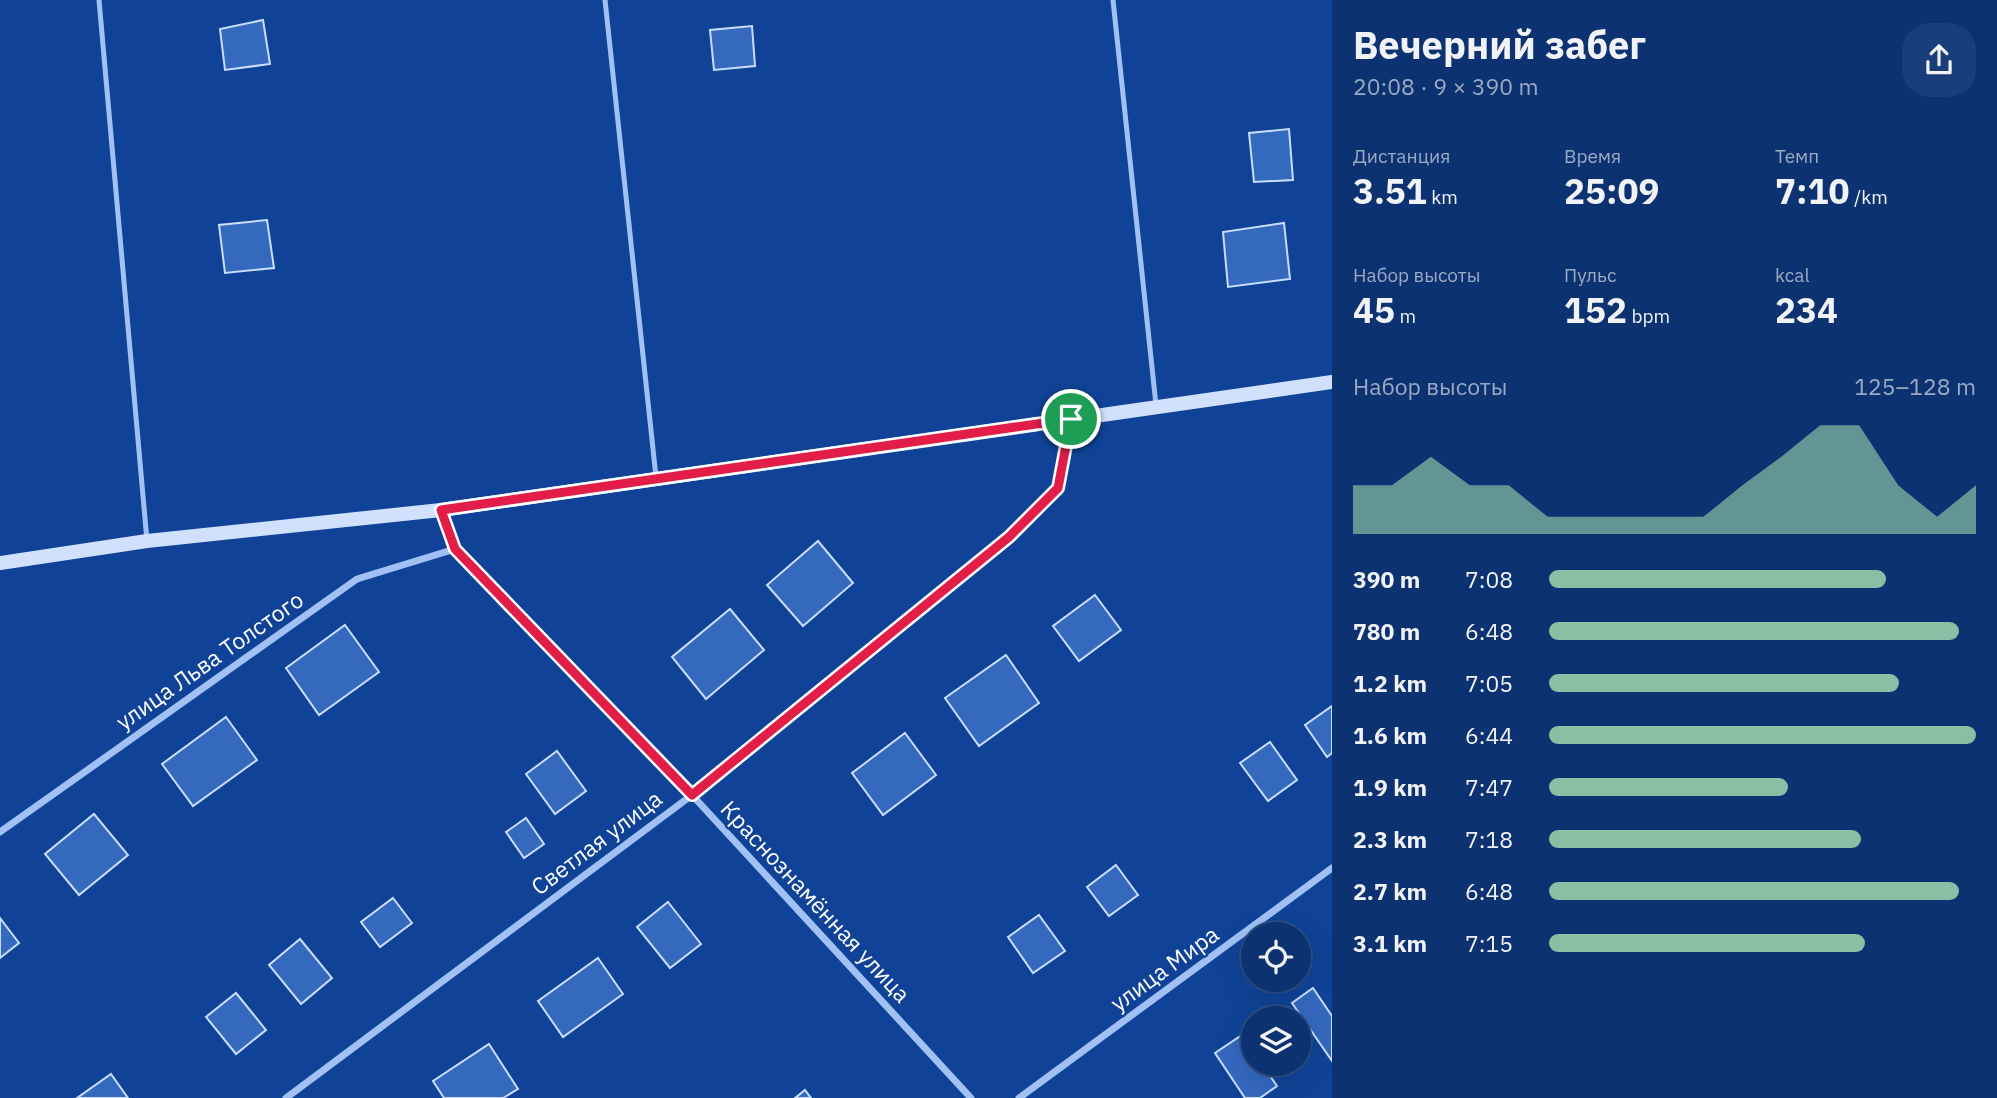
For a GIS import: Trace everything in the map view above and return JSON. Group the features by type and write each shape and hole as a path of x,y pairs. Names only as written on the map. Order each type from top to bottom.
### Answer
{"street":[{"path":"0,563 147,541 441,510 1332,382"},
{"name":"Светлая улица","path":"286,1098 692,795 1009,537 1058,488 1071,419"},
{"name":"Краснознамённая улица","path":"441,510 455,549 692,795 971,1098"},
{"name":"улица Льва Толстого","path":"0,832 357,579 455,549"},
{"name":"улица Мира","path":"1019,1098 1332,868"}],"lane":[{"path":"99,0 147,541"},
{"path":"605,0 656,479"},
{"path":"1112,0 1156,408"}],"building":[{"path":"263,20 270,64 225,70 220,29"},
{"path":"752,26 755,66 714,70 710,30"},
{"path":"1289,129 1293,180 1254,182 1249,133"},
{"path":"267,220 274,268 225,273 219,225"},
{"path":"1284,223 1290,279 1228,287 1223,232"},
{"path":"818,541 853,583 803,626 767,585"},
{"path":"1095,595 1121,630 1079,661 1053,626"},
{"path":"730,609 764,650 706,699 672,657"},
{"path":"345,625 379,672 319,715 286,668"},
{"path":"1006,655 1039,703 979,746 945,698"},
{"path":"1332,706 1332,753 1327,757 1305,725"},
{"path":"226,717 257,760 193,806 162,764"},
{"path":"905,733 936,775 883,815 852,773"},
{"path":"1270,742 1297,780 1268,801 1240,763"},
{"path":"557,751 586,791 555,814 526,774"},
{"path":"94,814 128,855 79,895 45,854"},
{"path":"526,818 544,844 524,858 506,832"},
{"path":"1116,865 1138,895 1109,916 1087,887"},
{"path":"393,898 412,923 380,947 361,922"},
{"path":"668,902 701,944 670,968 637,927"},
{"path":"1039,915 1065,951 1033,973 1008,937"},
{"path":"0,918 19,943 0,958"},
{"path":"300,939 332,978 301,1004 269,965"},
{"path":"598,958 623,994 563,1037 538,1001"},
{"path":"1313,988 1332,1016 1332,1061 1311,1031 1311,1006 1294,1006 1292,1003"},
{"path":"236,993 266,1030 236,1054 206,1017"},
{"path":"1241,1036 1241,1076 1270,1076 1277,1086 1260,1098 1245,1098 1215,1053"},
{"path":"489,1044 518,1089 503,1098 444,1098 433,1081"},
{"path":"111,1074 128,1098 77,1098"},
{"path":"805,1090 811,1098 795,1098"}],"route":[{"path":"1071,419 1058,488 1009,537 692,795 455,549 441,510 656,479 1071,419"}]}
